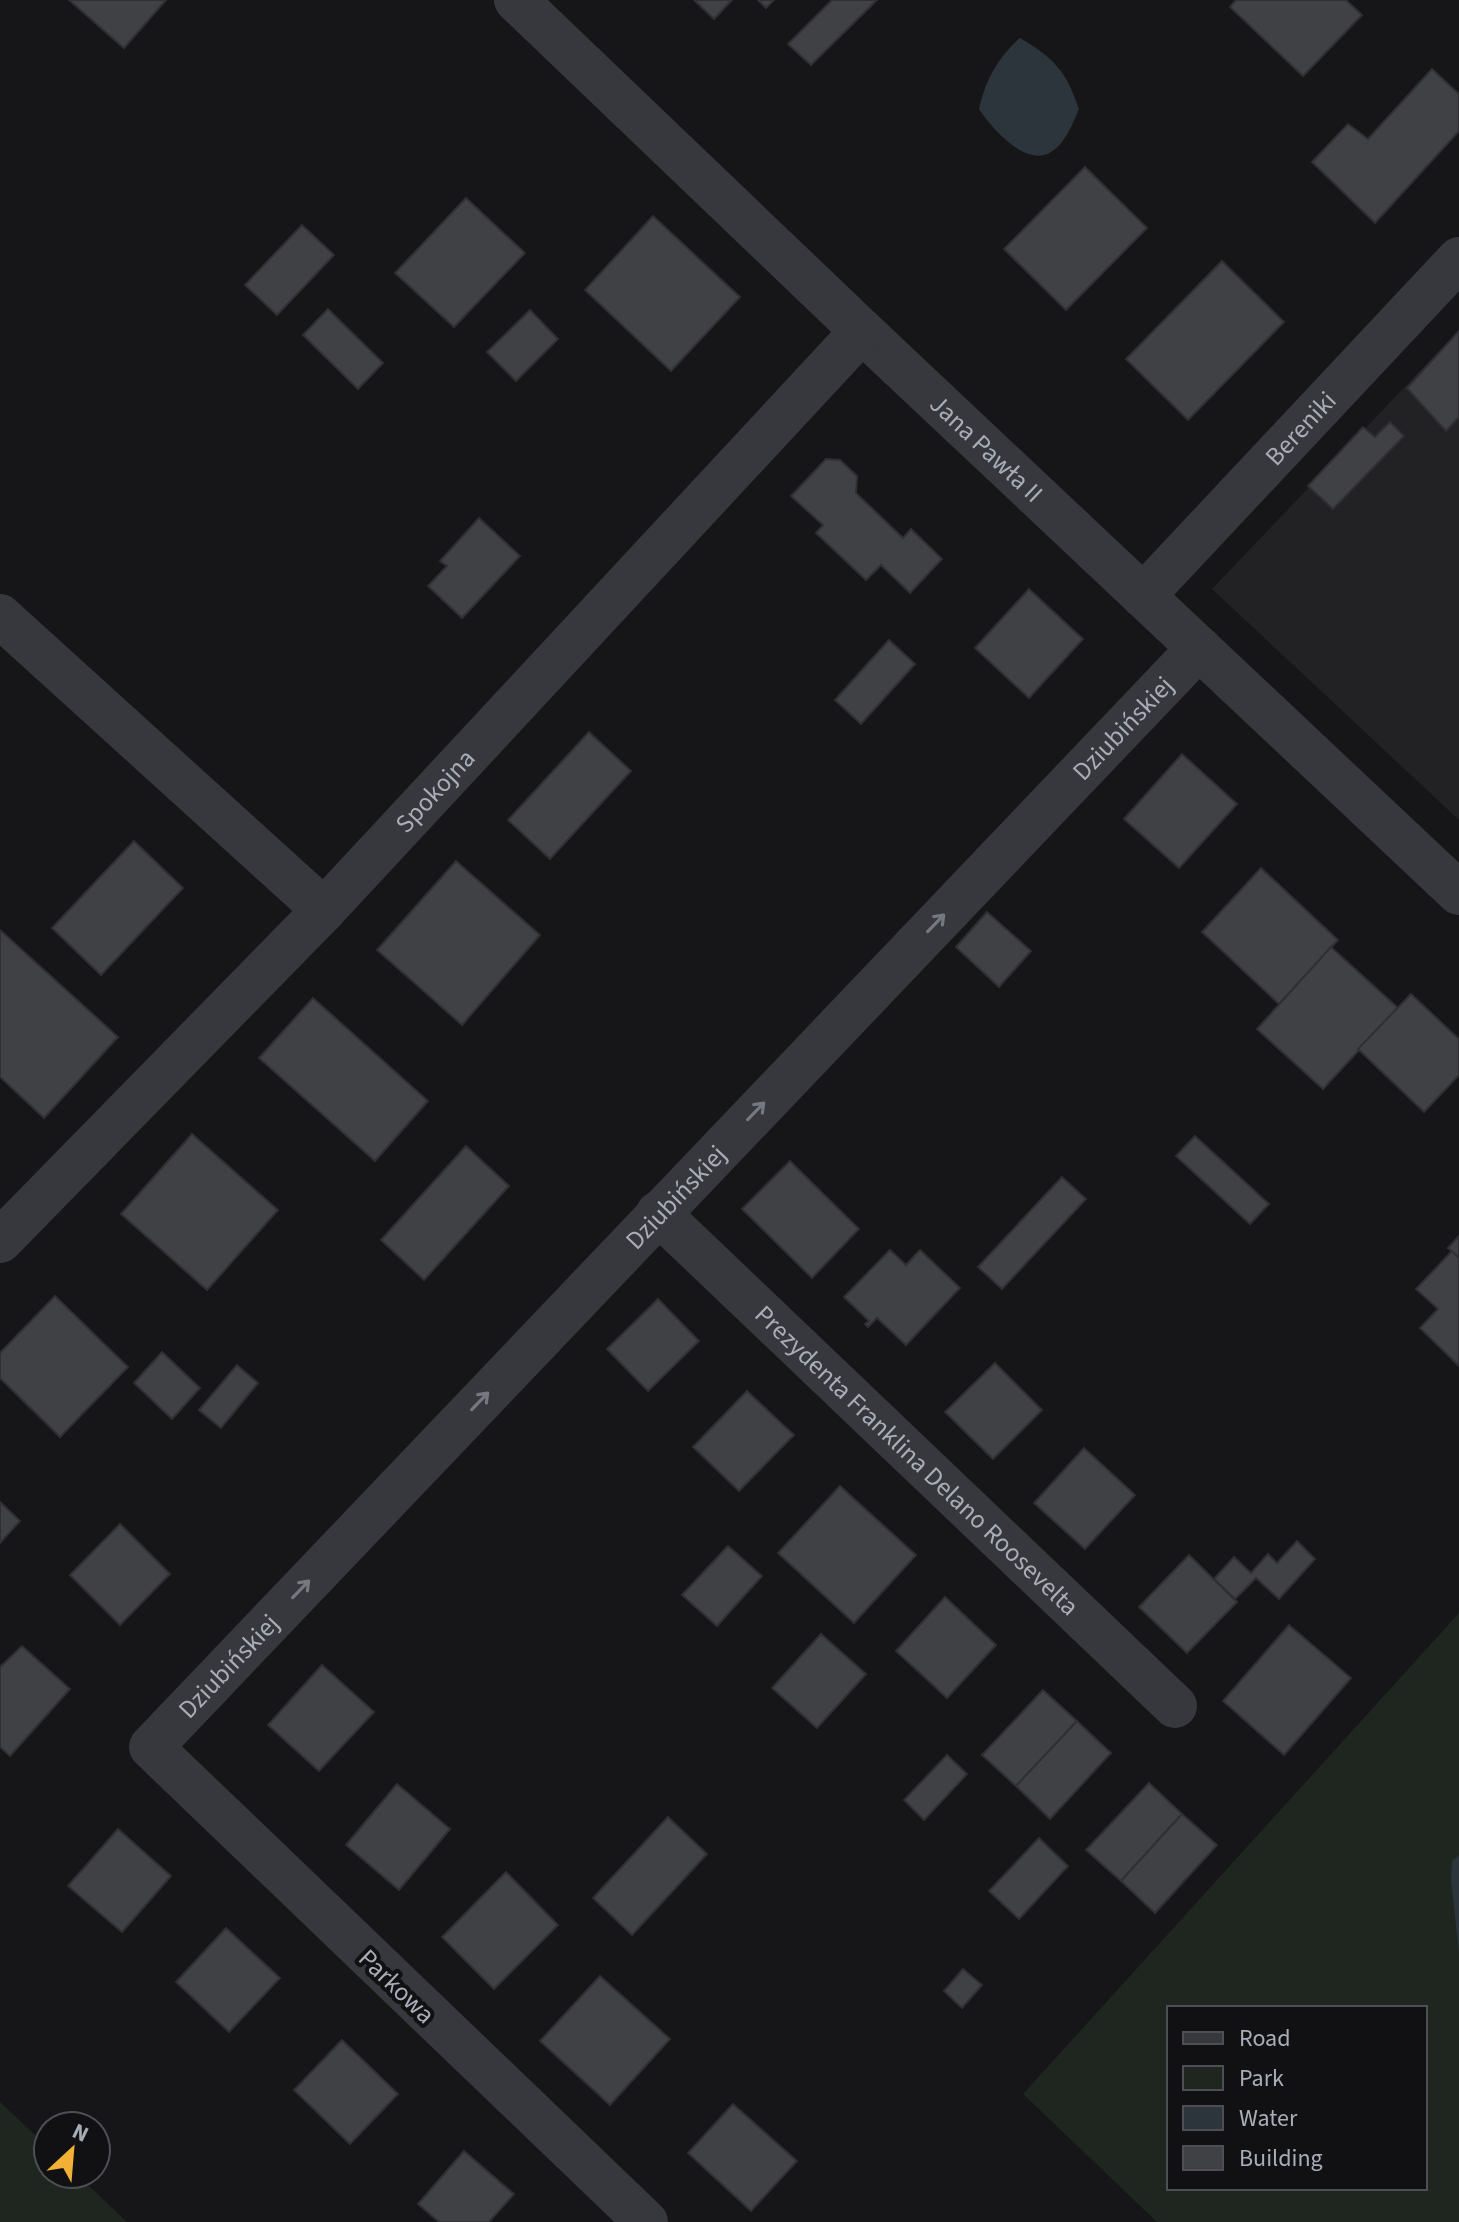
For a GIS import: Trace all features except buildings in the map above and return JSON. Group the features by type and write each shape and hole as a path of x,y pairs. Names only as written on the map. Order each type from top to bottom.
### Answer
{"street":[{"name":"Jana Pawła II","path":"516,0 862,331 1459,893"},
{"name":"Bereniki","path":"1143,596 1459,259"},
{"name":"Spokojna","path":"0,1241 324,910 862,331"},
{"path":"0,616 324,910"},
{"name":"Dziubińskiej","path":"151,1747 1199,648"},
{"name":"Prezydenta Franklina Delano Roosevelta","path":"658,1213 1175,1706"},
{"name":"Parkowa","path":"151,1747 646,2222"}],"shaded area":[{"path":"1459,330 1459,820 1212,589"}],"green space":[{"path":"1459,1613 1459,2222 1157,2222 1023,2094"},
{"path":"0,2102 32,2132 32,2190 93,2190 127,2222 0,2222"}],"water":[{"path":"1020,38 1058,67 1079,109 1060,144 1051,152 1041,155 1030,155 1010,143 979,109 994,70"},
{"path":"1459,1855 1459,1953 1451,1879 1452,1861"}]}
